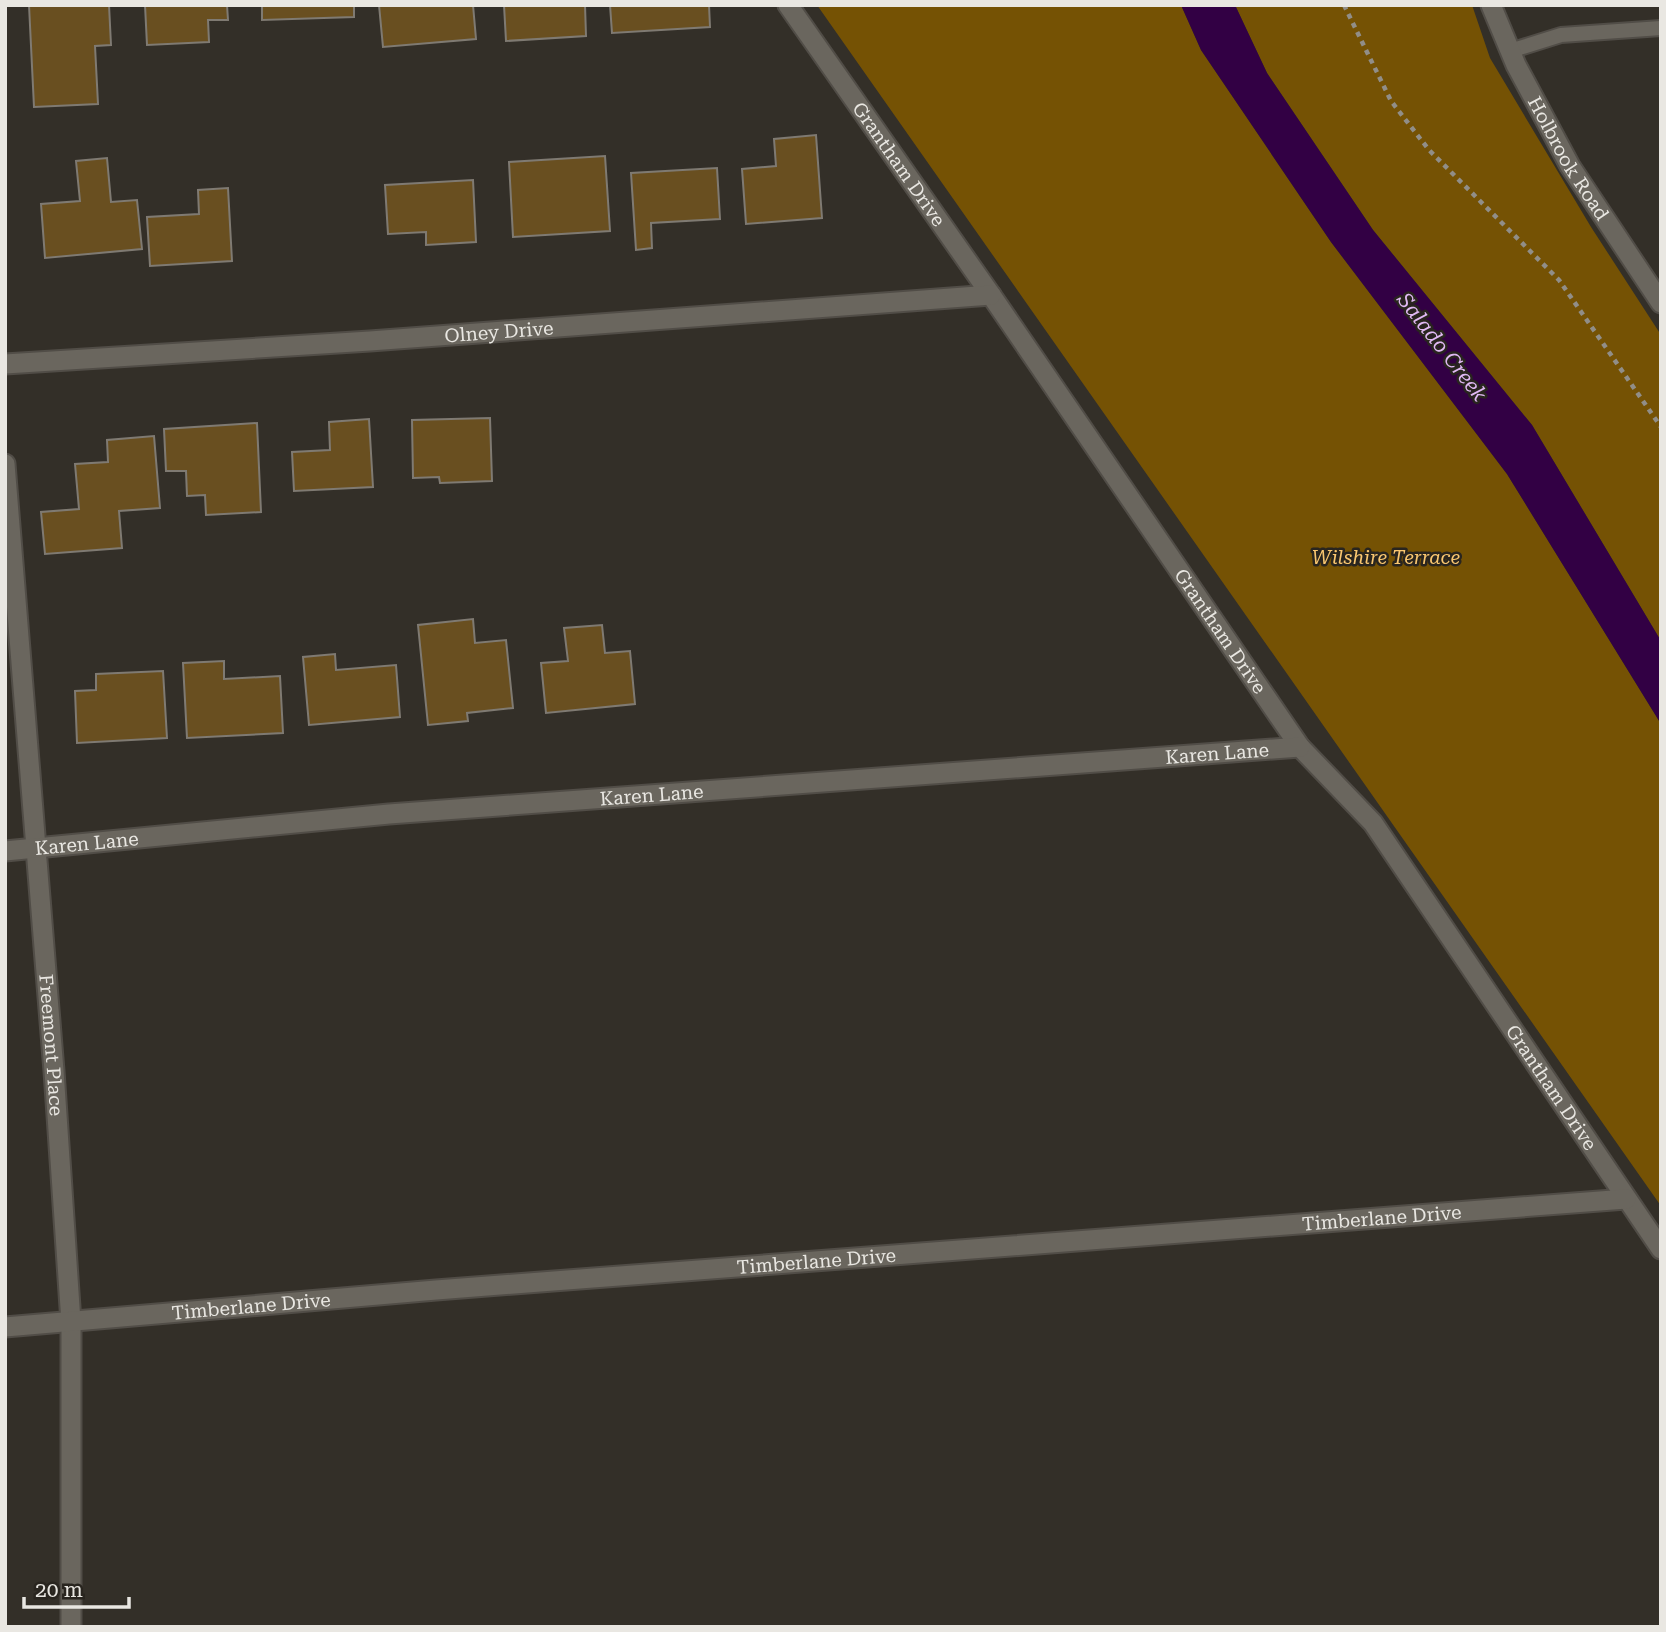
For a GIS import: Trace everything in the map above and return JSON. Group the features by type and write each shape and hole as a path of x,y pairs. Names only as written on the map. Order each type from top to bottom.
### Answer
{"street":[{"name":"Grantham Drive","path":"788,5 991,295 1300,747 1373,823 1661,1248"},
{"name":"Holbrook Road","path":"1491,5 1510,51 1570,166 1661,303"},
{"name":"Olney Drive","path":"5,364 370,341 991,295"},
{"name":"Freemont Place","path":"5,464 54,1071 71,1322 71,1627"},
{"name":"Karen Lane","path":"5,851 389,814 1300,747"},
{"name":"Timberlane Drive","path":"5,1327 436,1290 1626,1199"}],"lane":[{"path":"1510,51 1561,35 1661,28"}],"path":[{"path":"1345,5 1391,101 1429,149 1559,280 1661,427"}],"green space":[{"name":"Wilshire Terrace","path":"817,5 1181,5 1201,50 1331,242 1507,474 1661,724 1661,1206"},
{"path":"1235,5 1472,5 1490,58 1591,227 1661,335 1661,641 1532,425 1373,230 1267,73"}],"water":[{"name":"Salado Creek","path":"1181,5 1235,5 1267,73 1373,230 1532,425 1661,641 1661,724 1507,474 1331,242 1201,50"}],"building":[{"path":"29,5 109,5 111,45 95,46 98,104 34,107"},
{"path":"145,5 227,5 228,20 208,20 209,42 147,45"},
{"path":"262,5 354,5 354,17 262,20"},
{"path":"379,5 473,5 476,39 383,47"},
{"path":"504,5 585,5 586,36 506,41"},
{"path":"610,5 709,5 710,27 612,33"},
{"path":"816,135 822,218 746,224 742,169 776,166 774,139"},
{"path":"605,156 610,231 513,237 509,162"},
{"path":"107,158 111,202 137,200 142,249 45,258 41,204 80,201 76,161"},
{"path":"717,168 720,219 651,223 652,248 636,250 631,173"},
{"path":"473,180 476,242 426,245 426,232 388,234 385,185"},
{"path":"228,188 232,261 150,266 147,217 199,214 198,190"},
{"path":"490,418 492,481 440,483 439,477 413,478 412,420"},
{"path":"369,419 373,487 294,491 292,452 330,450 329,422"},
{"path":"257,423 261,512 206,515 205,495 187,496 186,471 166,471 164,429"},
{"path":"154,436 160,508 119,511 122,548 45,554 41,512 79,509 75,464 108,462 107,440"},
{"path":"473,619 475,643 506,640 513,708 467,713 468,721 428,725 418,625"},
{"path":"602,625 605,653 630,651 635,704 546,713 541,663 568,661 564,628"},
{"path":"335,654 336,670 396,665 400,717 309,725 303,657"},
{"path":"224,661 224,679 280,676 283,733 187,738 183,663"},
{"path":"163,671 167,738 77,743 75,691 96,690 96,674"}]}
